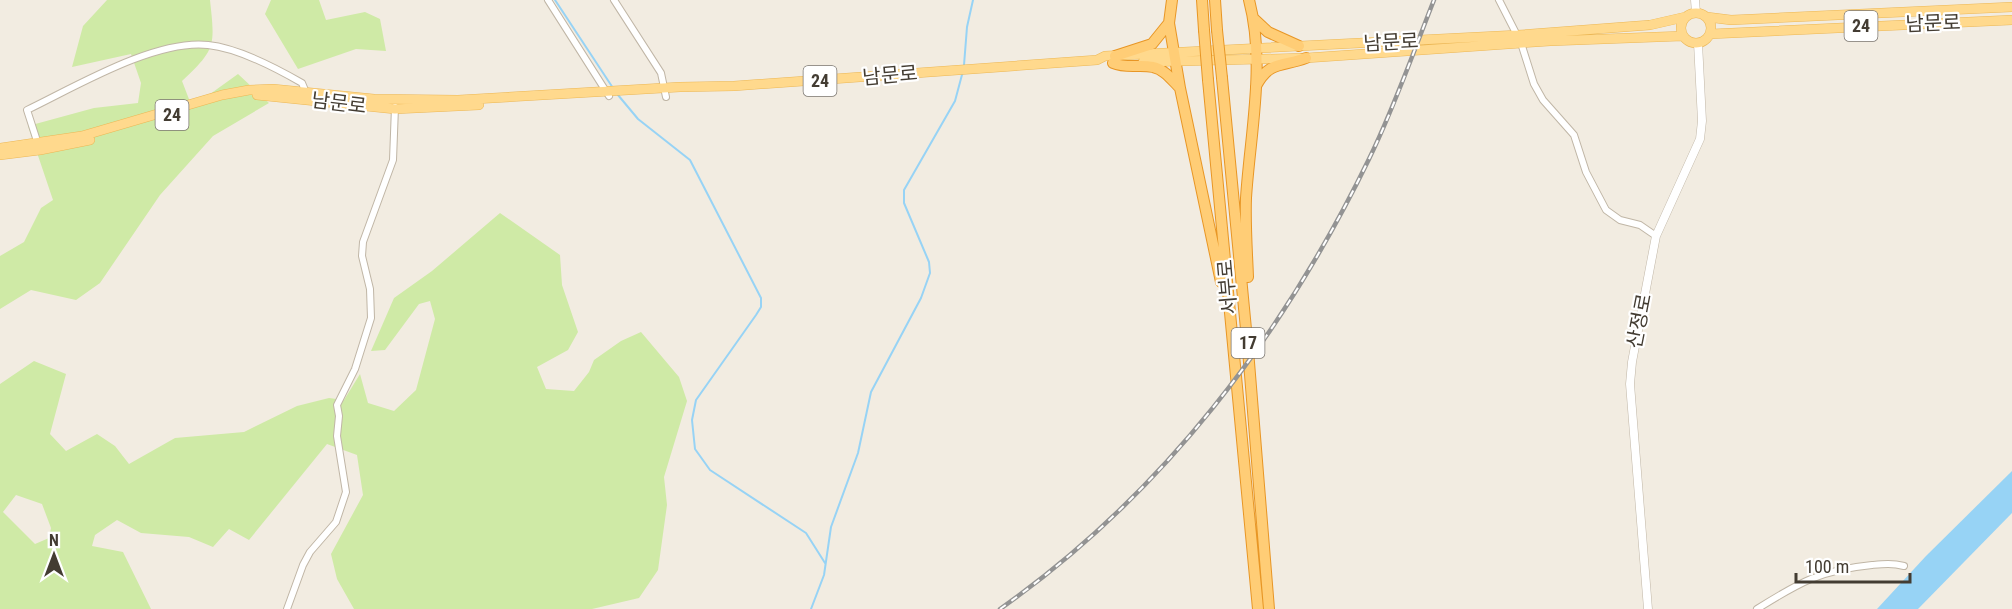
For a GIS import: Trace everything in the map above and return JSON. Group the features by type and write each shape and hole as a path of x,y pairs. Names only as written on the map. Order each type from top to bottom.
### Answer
{"highway":[{"path":"1172,0 1169,23 1180,88 1234,352"},
{"name":"서부로","path":"1202,0 1258,609"},
{"name":"서부로","path":"1215,0 1248,350 1269,609"},
{"path":"1248,350 1246,200 1256,87 1254,19 1249,0"},
{"path":"1254,19 1268,32 1299,46"},
{"path":"1169,23 1152,44 1114,60 1122,67 1153,66 1162,71 1180,88"},
{"path":"1256,87 1269,69 1278,63 1294,62 1306,58"}],"main road":[{"name":"남문로","path":"1255,53 1306,58 1520,39 1650,25 1696,13 1731,20 2012,7"},
{"path":"1794,16 1795,29"},
{"path":"1683,36 1681,26 1685,17"},
{"path":"1698,43 1706,40 1710,33 1711,26 1707,17"},
{"name":"남문로","path":"1710,33 2012,20"},
{"name":"남문로","path":"0,155 99,137 227,99 261,95 307,95 395,104 665,92 684,88 1097,60 1255,53 1299,46 1683,36 1690,42 1698,43"},
{"name":"남문로","path":"0,148 39,147"}],"street":[{"path":"548,0 609,94"},
{"path":"614,0 661,73 665,92"},
{"path":"1499,0 1520,39 1534,84 1543,100 1574,135 1586,172 1606,210 1620,220 1640,225 1656,236"},
{"path":"1695,0 1696,13"},
{"name":"산정로","path":"1648,609 1630,384 1632,362 1656,236 1700,139 1702,121 1698,43"},
{"path":"39,147 27,110 121,66 175,46 206,45 237,52 302,83 307,95"},
{"path":"287,609 303,565 310,552 336,522 346,492 347,480 338,436 337,405 355,369 369,324 370,290 362,256 363,242 393,160 395,104"},
{"path":"1757,609 1790,588 1825,572 1890,563 1904,566"}],"green space":[{"path":"107,0 210,0 213,28 211,46 201,61 182,81 192,107 238,74 269,103 213,136 160,195 100,283 76,300 31,290 0,309 0,256 24,242 41,208 53,200 28,126 94,108 138,103 141,83 131,54 72,67 83,26"},
{"path":"271,0 319,0 326,20 365,12 380,19 386,51 356,49 298,69 265,14"},
{"path":"500,213 560,255 562,285 578,332 568,350 537,367 546,389 574,391 589,372 594,360 621,341 641,332 679,377 687,401 664,477 667,505 658,570 639,598 592,609 354,609 337,579 331,554 363,495 357,455 327,444 249,540 229,529 213,547 189,537 141,533 117,520 95,535 92,546 123,552 151,609 0,609 0,384 34,361 66,374 50,434 66,451 97,434 115,446 129,464 175,438 244,432 297,406 329,398 344,400 360,374 368,403 394,411 416,390 435,319 430,301 419,304 385,350 371,351 394,298 432,271","holes":["16,495 42,504 51,528 49,538 35,544 3,512"]}],"water":[{"path":"2012,471 2012,513 1918,609 1877,609 1926,556"}],"waterway":[{"path":"555,0 613,88"},
{"path":"964,65 967,27 973,0"},
{"path":"811,609 824,575 831,527 858,453 871,392 921,298 930,273 929,262 904,203 904,190 955,101 963,71"},
{"path":"618,95 638,119 690,160 761,298 761,307 756,315 696,400 692,420 695,449 710,470 806,533 825,563"}],"railway":[{"path":"1000,609 1059,564 1114,515 1165,463 1213,408 1257,349 1298,288 1369,159 1434,0"}]}
